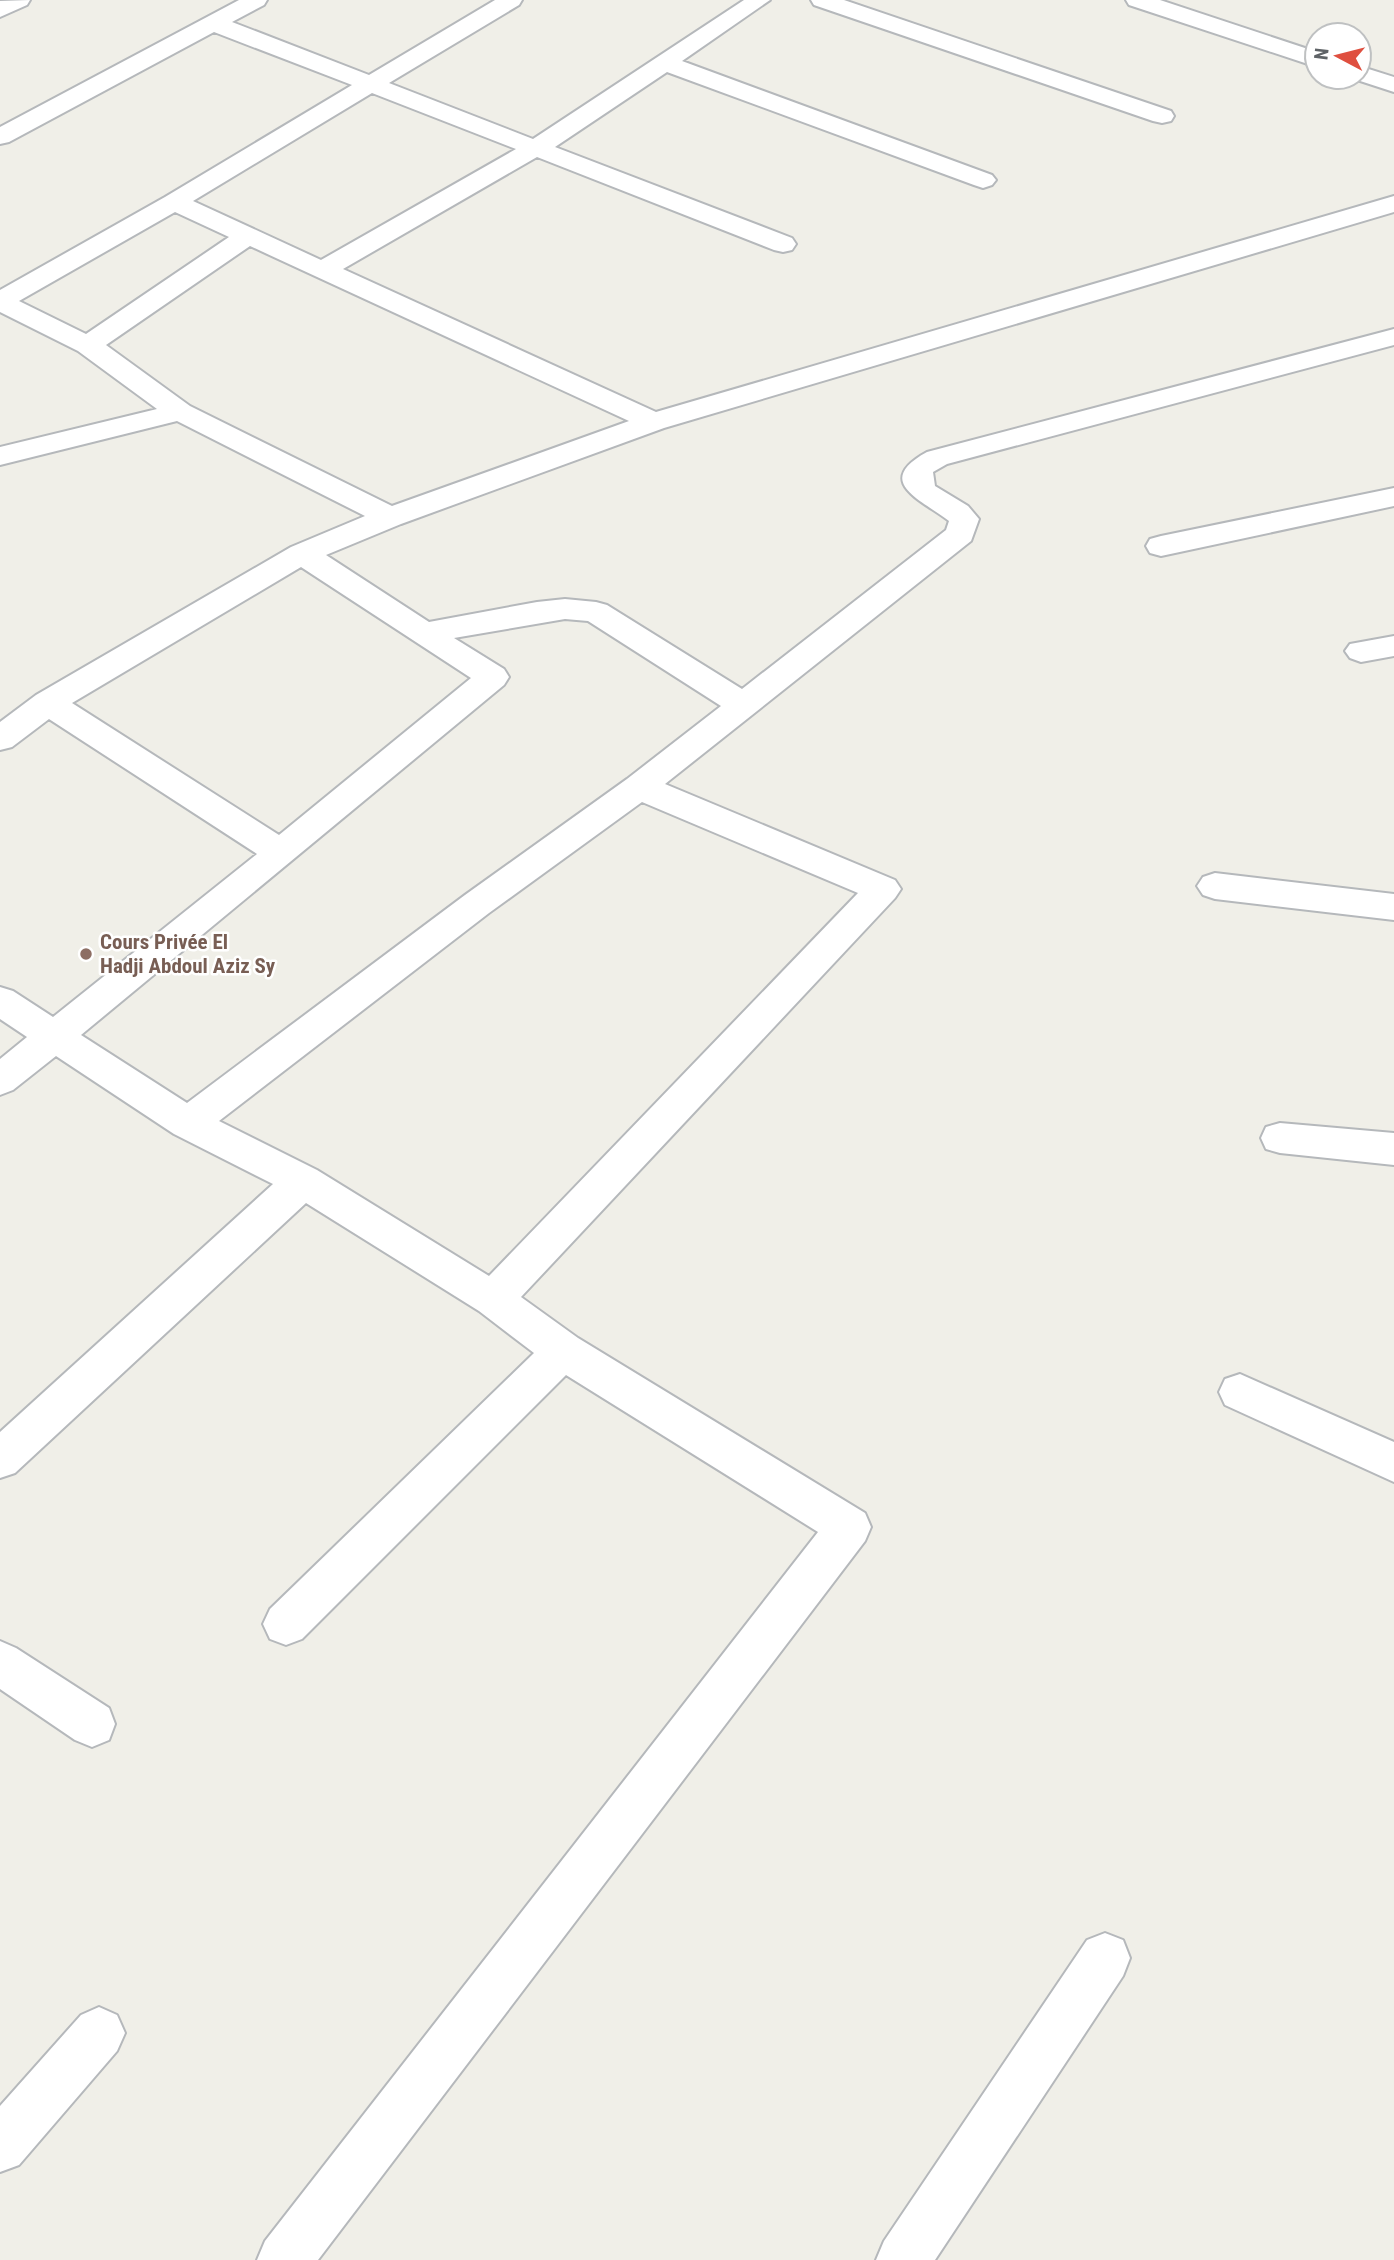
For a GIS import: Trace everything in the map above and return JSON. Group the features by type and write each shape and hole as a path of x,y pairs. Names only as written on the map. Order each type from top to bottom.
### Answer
{"street":[{"path":"0,9 19,0"},
{"path":"0,137 256,0"},
{"path":"0,302 174,202 510,0"},
{"path":"324,269 536,148 759,0"},
{"path":"822,0 1162,116"},
{"path":"1137,0 1239,23 1303,53"},
{"path":"213,23 783,244"},
{"path":"665,63 983,180"},
{"path":"1373,78 1394,85"},
{"path":"174,202 654,422"},
{"path":"0,739 48,703 302,554 390,517 654,422 1394,204"},
{"path":"88,345 249,235"},
{"path":"0,302 88,345 180,412 390,517"},
{"path":"188,1124 477,904 639,787 960,534 964,519 958,511 927,495 917,485 915,478 919,468 937,458 1394,337"},
{"path":"0,456 180,412"},
{"path":"1161,546 1394,497"},
{"path":"0,1080 281,853 492,677 302,554"},
{"path":"423,633 537,611 565,609 596,612 742,704"},
{"path":"1361,652 1394,646"},
{"path":"48,703 281,853"},
{"path":"493,1299 883,889 639,787"},
{"path":"1215,886 1394,907"},
{"path":"0,1001 188,1124 303,1181 493,1299 563,1351 849,1527 284,2260"},
{"path":"1280,1138 1394,1149"},
{"path":"0,1459 303,1181"},
{"path":"286,1624 563,1351"},
{"path":"1240,1392 1394,1462"},
{"path":"0,1663 92,1724"},
{"path":"903,2260 1105,1958"},
{"path":"0,2146 99,2033"}],"place":[{"name":"Cours Privée El Hadji Abdoul Aziz Sy","path":"86,954"}]}
